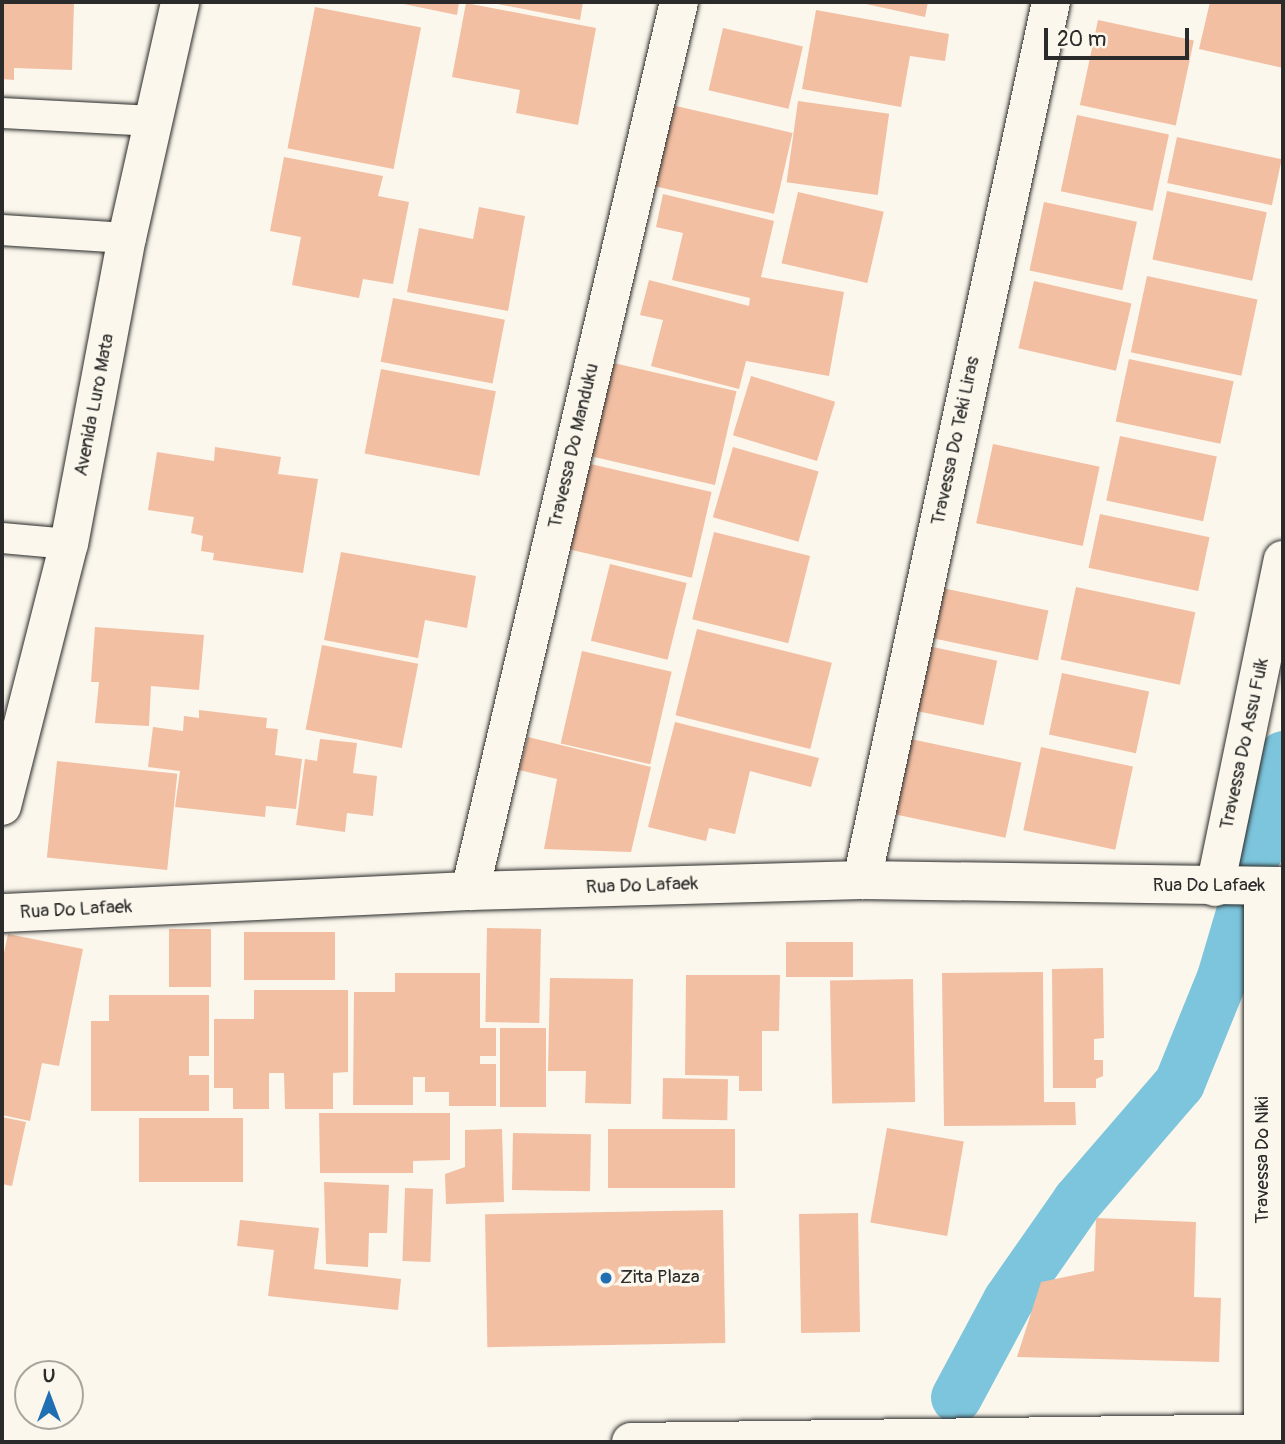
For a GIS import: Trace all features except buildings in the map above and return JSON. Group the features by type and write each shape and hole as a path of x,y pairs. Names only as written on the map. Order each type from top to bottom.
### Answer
{"street":[{"name":"Avenida Luro Mata","path":"2,803 69,544 127,238 180,2"},
{"name":"Travessa Do Manduku","path":"470,891 679,2"},
{"name":"Travessa Do Teki Liras","path":"862,880 1051,2"},
{"name":"Travessa Do Assu Fuik","path":"1215,887 1283,560"},
{"name":"Rua Do Lafaek","path":"2,913 470,891 862,880 1273,887"},
{"name":"Travessa Do Niki","path":"1273,887 1273,1433"},
{"path":"631,1442 1273,1433"}],"lane":[{"path":"2,113 153,121"},
{"path":"2,230 127,238"},
{"path":"2,538 69,544"}],"waterway":[{"path":"1259,848 1283,756"},
{"path":"956,1397 1008,1300 1077,1201 1179,1083 1222,977 1240,916"}],"place":[{"name":"Zita Plaza","path":"606,1278"}]}
